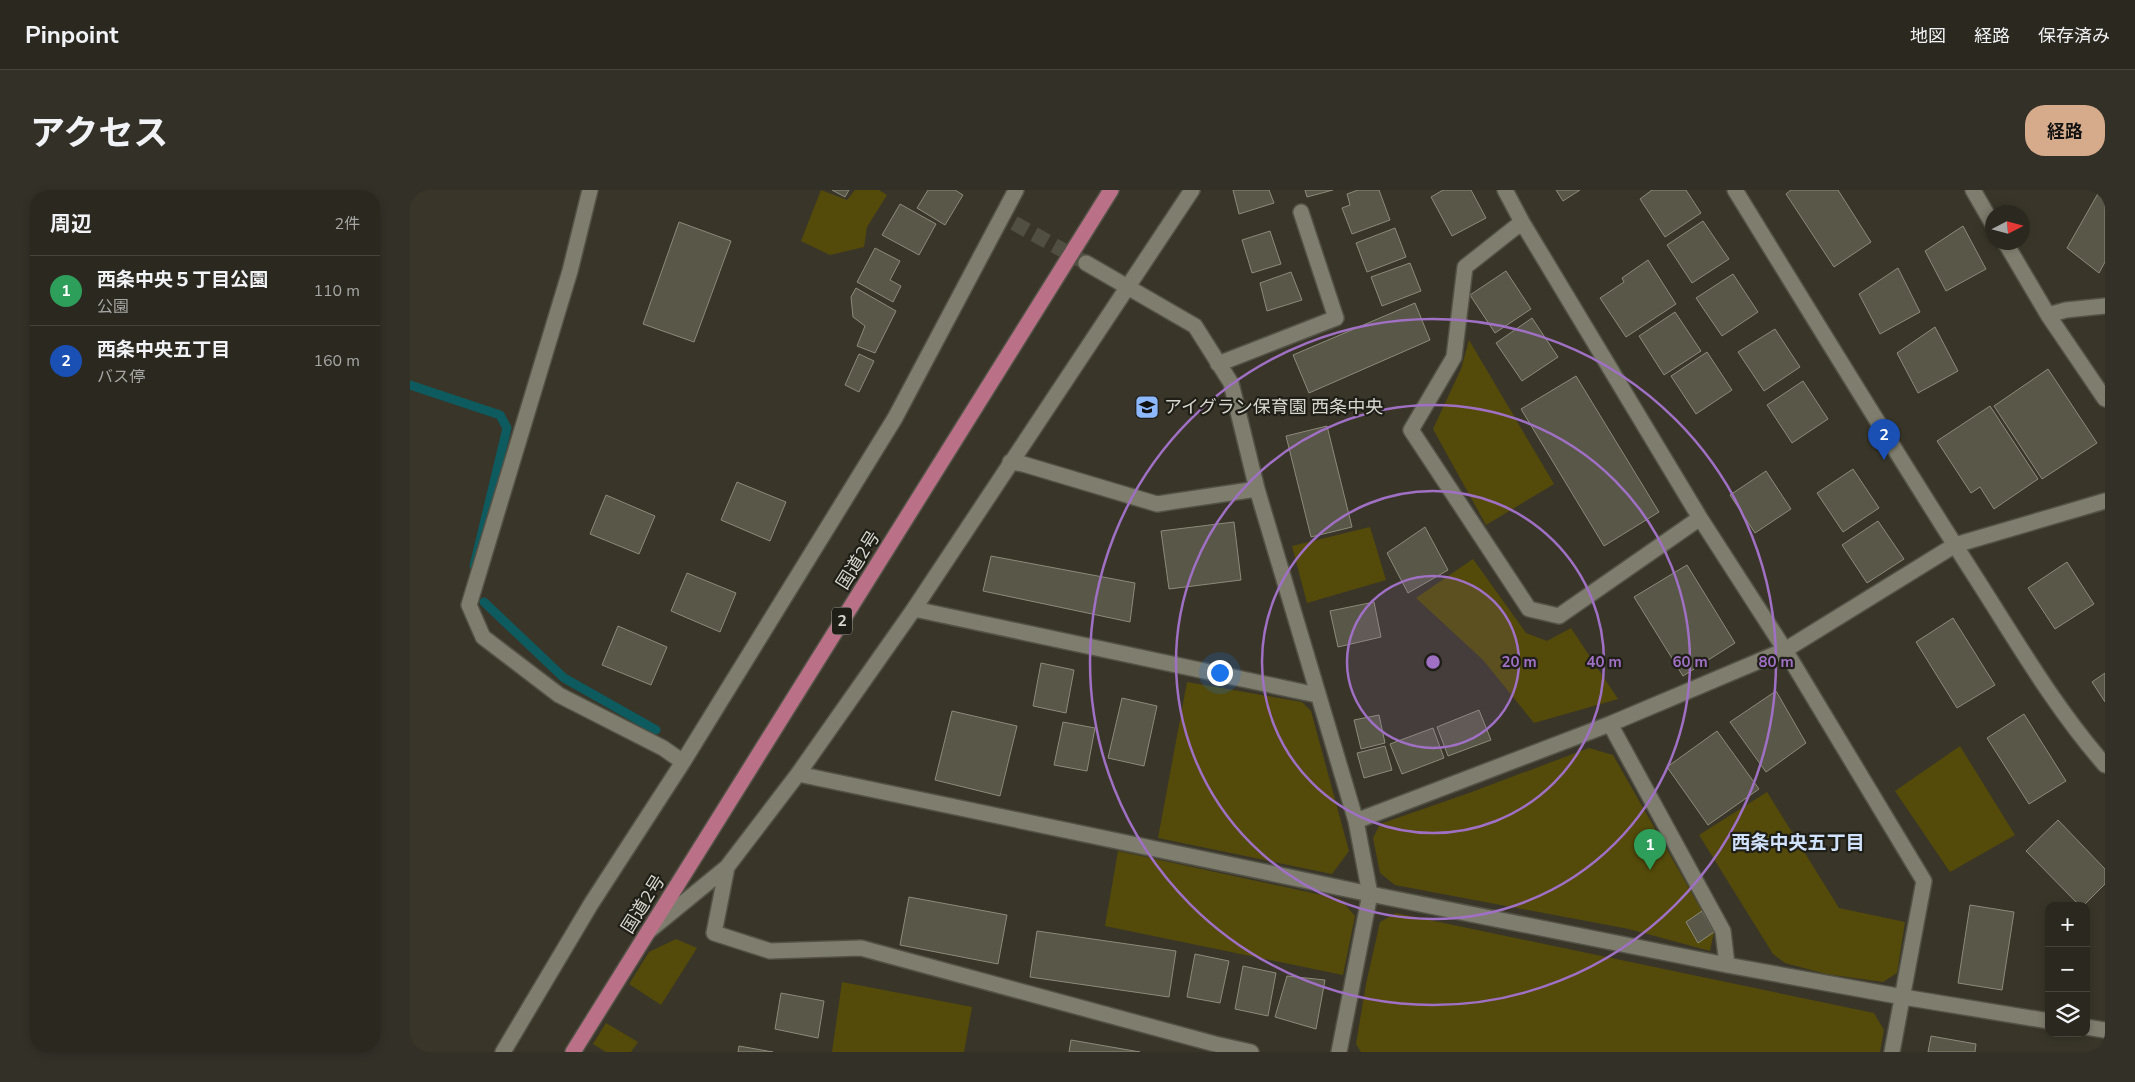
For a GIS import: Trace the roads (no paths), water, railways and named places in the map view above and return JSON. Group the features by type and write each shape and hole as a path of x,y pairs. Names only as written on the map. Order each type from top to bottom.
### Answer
{"highway":[{"name":"国道2号","path":"573,1052 1111,190"}],"street":[{"path":"590,190 567,281 469,605 483,636 559,695 663,748 683,762"},
{"path":"503,1052 590,904 683,762 894,418 1007,220 1016,190"},
{"path":"646,934 727,867 798,774 914,609 1192,190"},
{"path":"1505,190 1522,222 1700,518 1784,650 1924,881 1892,1052"},
{"path":"1735,190 1954,545 2083,740 2105,765"},
{"path":"1973,190 1985,210"},
{"path":"1218,364 1336,318 1301,212"},
{"path":"1522,222 1465,267 1454,357 1411,430 1529,609 1559,616 1700,518"},
{"path":"2010,250 2048,315 2105,399"},
{"path":"1086,263 1195,326 1230,383 1257,489 1356,821 1370,894 1339,1052"},
{"path":"2048,315 2066,310 2105,306"},
{"path":"1010,462 1023,464 1157,504 1257,489"},
{"path":"1356,821 1610,724 1784,650 1954,545 2105,502"},
{"path":"914,609 1317,695"},
{"path":"1610,724 1723,931 1727,965"},
{"path":"798,774 1370,894 1727,965 2045,1020"},
{"path":"727,867 714,933 770,951 861,948 1215,1048 1251,1052"},
{"path":"2090,1028 2105,1030"}],"waterway":[{"path":"410,385 500,415 507,428 474,566"},
{"path":"484,602 564,678 656,730"}],"tunnel":[{"path":"1014,223 1086,263"}],"place":[{"name":"アイグラン保育園 西条中央","path":"1147,407"},
{"name":"西条中央五丁目","path":"1884,460"},
{"name":"西条中央５丁目公園","path":"1650,870"}],"district":[{"name":"西条中央五丁目","path":"1798,843"}]}
